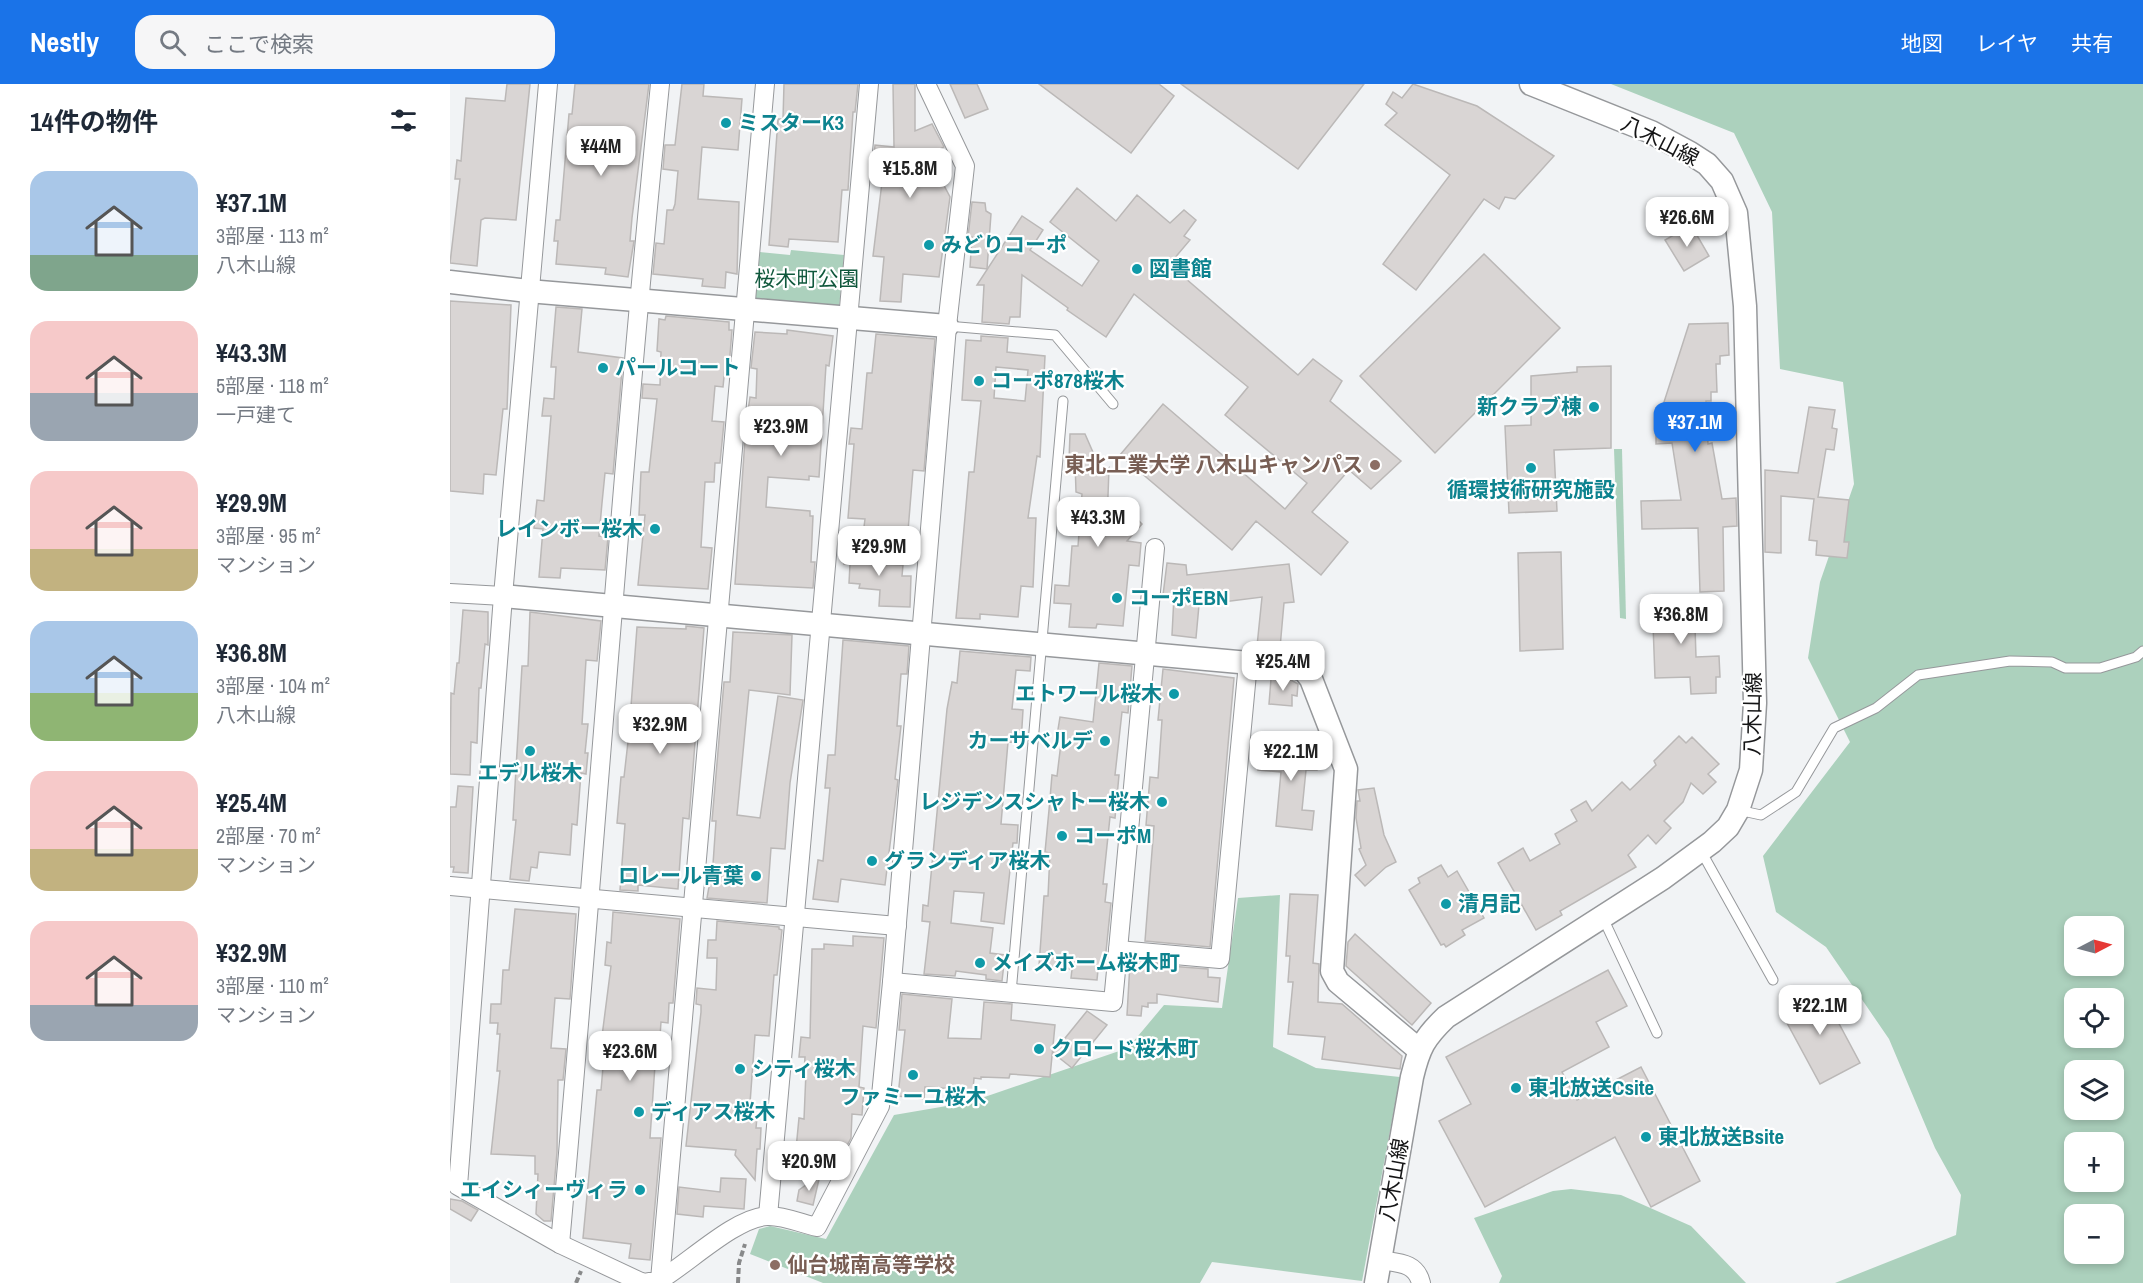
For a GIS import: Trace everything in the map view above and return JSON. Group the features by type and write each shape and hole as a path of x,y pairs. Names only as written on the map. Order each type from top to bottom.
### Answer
{"street":[{"path":"548,84 528,291 479,888 458,1186 560,1244 643,1283 660,1280 685,1265 733,1228 768,1216 817,1227 880,1106 947,326 964,166 926,84"},
{"path":"560,1244 591,900 638,300 660,84"},
{"path":"660,1280 765,84"},
{"path":"768,1216 868,84"},
{"name":"八木山線","path":"1376,1283 1412,1077 1418,1049 1428,1034 1446,1017 1701,851 1728,827 1738,810 1751,770 1755,703 1745,306 1736,213 1722,181 1707,164 1690,153 1651,132 1531,84"},
{"path":"450,282 528,291 947,326"},
{"path":"892,982 1113,1002 1155,548"},
{"path":"450,593 1294,666 1304,670 1311,679 1346,769 1332,971 1338,982 1418,1049"},
{"path":"1118,950 1220,958 1248,663"},
{"path":"450,886 897,926"},
{"path":"1380,1260 1410,1265 1419,1275 1421,1283"}],"lane":[{"path":"947,326 1055,334 1113,404"},
{"path":"1011,993 1063,401"},
{"path":"1738,810 1761,815 1796,792 1834,728 1876,708 1918,675 1976,668 2010,661 2052,662 2065,668 2100,668 2136,657 2143,651"},
{"path":"1701,851 1773,980"},
{"path":"1602,916 1656,1033"}],"path":[{"path":"738,1283 739,1263 749,1234"}],"green space":[{"path":"1611,84 2143,84 2143,1283 1835,1283 1956,1235 1961,1195 1935,1148 1889,1039 1826,947 1776,912 1763,856 1850,742 1808,658 1820,582 1854,484 1843,382 1780,369 1772,212 1734,133"},
{"name":"桜木町公園","path":"791,250 844,255 839,309 755,301 760,252 790,255"},
{"path":"1614,449 1622,449 1626,619 1620,618"},
{"path":"1280,895 1273,1047 1316,1068 1400,1077 1362,1281 1212,1262 1200,1283 823,1283 750,1254 759,1229 770,1226 826,1239 894,1115 970,1102 1128,1048 1164,1005 1222,1008 1238,898"},
{"path":"1571,1189 1621,1195 1691,1226 1746,1283 1499,1283 1502,1276 1474,1218 1553,1191"}],"building":[{"path":"507,84 530,84 516,220 485,218 481,220 477,266 450,263 460,179 455,179 457,160 461,161 466,98 505,101"},
{"path":"575,84 649,84 632,218 630,241 634,241 628,277 605,274 606,268 556,264 558,241 554,241 556,220 560,220 569,114 572,114"},
{"path":"682,84 704,84 703,96 742,99 738,150 702,147 698,199 739,202 737,274 726,272 725,288 702,286 703,279 653,274 656,243 664,244 667,210 673,210 675,204 678,171 663,169 665,145 675,145"},
{"path":"784,84 858,84 855,112 853,112 848,190 842,190 838,242 789,239 788,247 769,245 778,119 783,119"},
{"path":"893,84 915,84 915,131 932,124 944,147 938,150 947,169 938,174 950,197 939,277 903,274 901,302 880,301 884,257 873,256 884,166 873,165 875,145 894,147"},
{"path":"950,84 977,84 988,109 965,118"},
{"path":"1039,84 1159,84 1174,96 1131,153"},
{"path":"1181,84 1364,84 1298,169"},
{"path":"1413,84 1477,106 1554,156 1515,199 1505,197 1499,209 1484,199 1416,290 1383,264 1450,175 1385,125 1397,113 1386,104 1393,92 1402,98"},
{"path":"1077,188 1116,221 1137,195 1170,223 1184,210 1196,220 1184,236 1190,240 1173,260 1187,270 1185,278 1298,375 1313,359 1342,381 1330,401 1401,461 1371,489 1349,470 1312,512 1348,542 1321,575 1256,521 1232,550 1120,455 1163,404 1285,509 1307,483 1225,415 1248,387 1134,294 1106,337 1022,275 1020,317 1010,317 1009,324 982,322 984,285 977,285 1022,216 1043,230 1030,250 1082,286 1099,261 1050,222"},
{"path":"972,202 985,203 986,211 991,214 987,269 970,267 972,237 968,237"},
{"path":"1691,225 1709,256 1684,271 1665,240"},
{"path":"1484,254 1560,328 1435,453 1360,376"},
{"path":"450,301 511,305 507,409 503,409 496,475 484,474 483,494 450,491"},
{"path":"556,307 582,309 578,352 623,358 613,474 605,473 599,536 608,537 605,570 561,568 560,578 539,577 543,529 534,528 537,500 544,501 551,416 542,416 544,398 554,399 556,367 551,367"},
{"path":"666,316 729,322 729,330 732,330 729,367 725,367 723,387 715,386 712,421 724,422 720,463 715,463 714,482 705,482 701,547 712,548 708,589 638,585 645,515 639,515 641,472 649,472 657,399 642,398 643,384 660,385 661,352 657,351 659,319 665,320"},
{"path":"1728,323 1729,355 1720,356 1720,364 1716,364 1717,392 1711,392 1711,401 1706,401 1708,444 1712,443 1722,499 1736,498 1737,526 1723,527 1724,591 1700,592 1698,528 1642,529 1641,501 1681,500 1672,443 1656,444 1656,427 1689,324"},
{"path":"787,330 833,336 829,366 826,365 819,477 809,476 809,480 768,477 766,507 810,511 810,516 813,516 811,562 815,562 813,588 735,584 746,425 750,397 756,398 757,369 751,368 755,332 787,334"},
{"path":"876,334 935,339 924,471 913,470 908,531 864,527 865,519 848,518 854,444 849,444 851,428 862,429 867,373 872,373"},
{"path":"981,336 1008,338 1007,352 1045,356 1040,457 1037,456 1028,518 1036,518 1033,587 1021,586 1018,617 980,614 980,619 956,618 969,472 974,472 981,401 962,400 966,340 981,341","holes":["996,367 1028,370 1025,401 994,398"]},
{"path":"1611,366 1611,448 1554,450 1557,511 1509,513 1505,426 1531,425 1531,376 1577,372 1577,367"},
{"path":"1809,407 1835,410 1832,428 1837,429 1834,450 1826,449 1818,497 1849,500 1844,542 1849,542 1847,558 1816,555 1817,541 1809,540 1814,499 1781,496 1781,553 1765,552 1765,470 1798,473"},
{"path":"1070,434 1085,434 1103,475 1109,468 1107,523 1124,506 1142,524 1127,541 1141,543 1139,566 1129,565 1123,626 1097,624 1096,628 1069,627 1071,604 1054,603 1055,585 1069,586 1072,546 1078,546 1082,494 1076,492 1075,461 1069,461"},
{"path":"845,548 877,550 876,564 903,565 902,576 911,576 910,607 879,606 880,590 859,588 860,584 849,583 850,564 844,564"},
{"path":"1561,552 1563,649 1520,651 1518,553"},
{"path":"1167,563 1186,565 1187,575 1289,564 1294,602 1284,603 1280,648 1257,646 1262,597 1199,605 1196,638 1172,635 1174,596 1163,595"},
{"path":"1694,596 1696,657 1719,656 1720,677 1716,677 1716,693 1691,694 1690,677 1655,678 1652,597"},
{"path":"463,610 488,612 488,645 485,644 481,688 479,688 477,743 471,742 470,775 450,774 451,693 454,694 457,663 459,663"},
{"path":"530,612 601,621 597,661 586,660 582,724 588,724 585,753 588,753 586,774 581,773 577,825 572,824 570,855 539,852 537,868 531,867 529,881 510,879 516,820 513,820 522,666 528,666"},
{"path":"686,626 704,628 689,819 683,818 678,889 638,885 638,891 620,890 625,824 617,823 621,777 624,777 629,733 637,627 686,629"},
{"path":"733,632 792,635 790,695 749,690 737,815 760,818 778,696 803,700 790,783 785,849 771,848 767,903 707,898 713,864 716,821 712,821 724,682 730,682"},
{"path":"843,640 909,646 907,674 901,674 897,726 901,726 895,779 898,780 885,885 841,879 838,902 813,899 818,860 823,861 830,788 825,788 828,755 835,755"},
{"path":"960,651 1031,657 1030,671 1016,670 1012,709 1023,710 1021,743 1008,742 1001,824 1018,825 1017,843 1013,843 1004,924 981,921 984,893 954,891 951,923 993,928 990,953 1005,955 1002,981 986,979 986,975 956,971 955,976 924,974 930,922 922,921 923,905 928,906 947,709 952,682 957,683"},
{"path":"1099,663 1132,666 1128,713 1122,712 1115,775 1119,775 1115,818 1110,817 1103,884 1107,884 1105,902 1111,903 1104,971 1098,970 1097,980 1071,978 1072,969 1039,966 1044,896 1048,896 1050,853 1045,852 1052,775 1057,776 1061,743 1056,742 1060,717 1093,722"},
{"path":"1163,669 1234,678 1210,947 1145,941 1154,826 1146,825 1150,777 1158,778 1162,720 1158,720"},
{"path":"1271,679 1291,680 1298,684 1297,696 1292,695 1292,706 1269,704"},
{"path":"1679,736 1686,743 1692,737 1719,764 1708,774 1716,782 1703,794 1691,783 1683,802 1664,821 1671,828 1656,844 1648,835 1628,855 1636,867 1560,911 1562,915 1536,930 1498,863 1523,848 1530,861 1560,844 1555,834 1577,821 1571,810 1586,801 1592,811 1622,782 1630,790 1656,765 1654,761"},
{"path":"1260,746 1295,750 1295,746 1319,748 1317,770 1306,770 1302,810 1314,811 1312,830 1276,826 1281,772 1258,770"},
{"path":"458,786 473,787 468,873 453,872 454,867 450,867 450,807 456,807"},
{"path":"1374,788 1384,835 1396,862 1386,867 1365,886 1355,875 1366,865 1359,849 1361,848 1356,818 1357,801 1360,801 1358,790"},
{"name":"清月記","path":"1441,865 1448,877 1457,871 1484,918 1462,930 1465,935 1446,947 1444,944 1441,945 1409,890 1420,883 1418,878"},
{"path":"1290,894 1318,895 1313,963 1319,964 1318,1002 1342,1004 1402,1056 1400,1069 1322,1059 1325,1037 1288,1034 1293,982 1288,982 1290,956 1286,956"},
{"path":"515,909 576,914 570,999 555,998 551,1048 566,1049 563,1080 558,1080 557,1152 551,1221 544,1221 536,1214 538,1174 535,1174 535,1156 491,1154 500,1071 497,1071 500,1034 497,1034 498,1023 490,1023 491,1004 501,1004 503,970 509,970"},
{"path":"613,912 680,919 673,1003 669,1003 668,1023 661,1022 660,1036 657,1036 650,1138 661,1138 650,1260 629,1258 631,1244 583,1238 597,1090 601,1090 605,1044 601,1044 611,966 605,965 607,942 611,943"},
{"path":"717,921 779,927 782,930 777,975 774,975 769,1036 755,1035 749,1117 757,1117 756,1128 761,1128 755,1180 735,1155 736,1150 686,1146 701,1012 701,1005 696,1004 697,988 716,990 717,958 707,958 708,940 716,940"},
{"path":"1355,934 1431,1003 1412,1025 1346,966 1348,942"},
{"path":"853,936 884,938 876,1028 863,1026 859,1087 864,1088 862,1115 852,1114 851,1138 842,1155 837,1155 832,1174 790,1172 791,1149 796,1149 799,1118 804,1119 805,1057 799,1057 801,1037 810,1038 812,949 824,949 824,944 853,946"},
{"path":"1130,963 1208,969 1208,977 1220,978 1218,1002 1157,994 1157,1003 1148,1003 1148,1007 1142,1006 1141,1016 1127,1015"},
{"name":"東北放送Csite","path":"1608,970 1627,1006 1596,1022 1609,1047 1562,1072 1577,1100 1641,1067 1700,1181 1651,1207 1615,1137 1485,1207 1439,1121 1471,1104 1446,1057"},
{"path":"1820,988 1860,1063 1820,1084 1780,1010"},
{"path":"902,994 952,999 948,1038 981,1039 984,1002 1012,1004 1011,1020 1055,1025 1050,1077 1010,1074 1009,1078 981,1077 981,1079 974,1078 973,1090 925,1087 924,1099 898,1096 905,1030 899,1030"},
{"path":"1087,1011 1107,1025 1072,1068 1053,1053"},
{"path":"820,1175 813,1205 797,1201 799,1190"},
{"path":"721,1178 746,1179 744,1209 704,1206 703,1217 677,1214 679,1187 720,1192"},
{"path":"450,1199 462,1201 478,1210 471,1221 450,1209"}],"place":[{"name":"ミスターK3","path":"726,123"},
{"name":"みどりコーポ","path":"929,245"},
{"name":"図書館","path":"1137,269"},
{"name":"パールコート","path":"603,368"},
{"name":"コーポ878桜木","path":"979,381"},
{"name":"新クラブ棟","path":"1594,407"},
{"name":"東北工業大学 八木山キャンパス","path":"1375,465"},
{"name":"循環技術研究施設","path":"1531,468"},
{"name":"レインボー桜木","path":"655,529"},
{"name":"コーポEBN","path":"1117,598"},
{"name":"エトワール桜木","path":"1174,694"},
{"name":"カーサベルデ","path":"1105,741"},
{"name":"エデル桜木","path":"530,751"},
{"name":"レジデンスシャトー桜木","path":"1162,802"},
{"name":"コーポM","path":"1062,836"},
{"name":"グランディア桜木","path":"872,861"},
{"name":"ロレール青葉","path":"756,876"},
{"name":"清月記","path":"1446,904"},
{"name":"メイズホーム桜木町","path":"980,963"},
{"name":"クロード桜木町","path":"1039,1049"},
{"name":"シティ桜木","path":"740,1069"},
{"name":"ファミーユ桜木","path":"913,1075"},
{"name":"東北放送Csite","path":"1516,1088"},
{"name":"ディアス桜木","path":"639,1112"},
{"name":"東北放送Bsite","path":"1646,1137"},
{"name":"エイシィーヴィラ","path":"640,1190"},
{"name":"仙台城南高等学校","path":"775,1265"}]}
